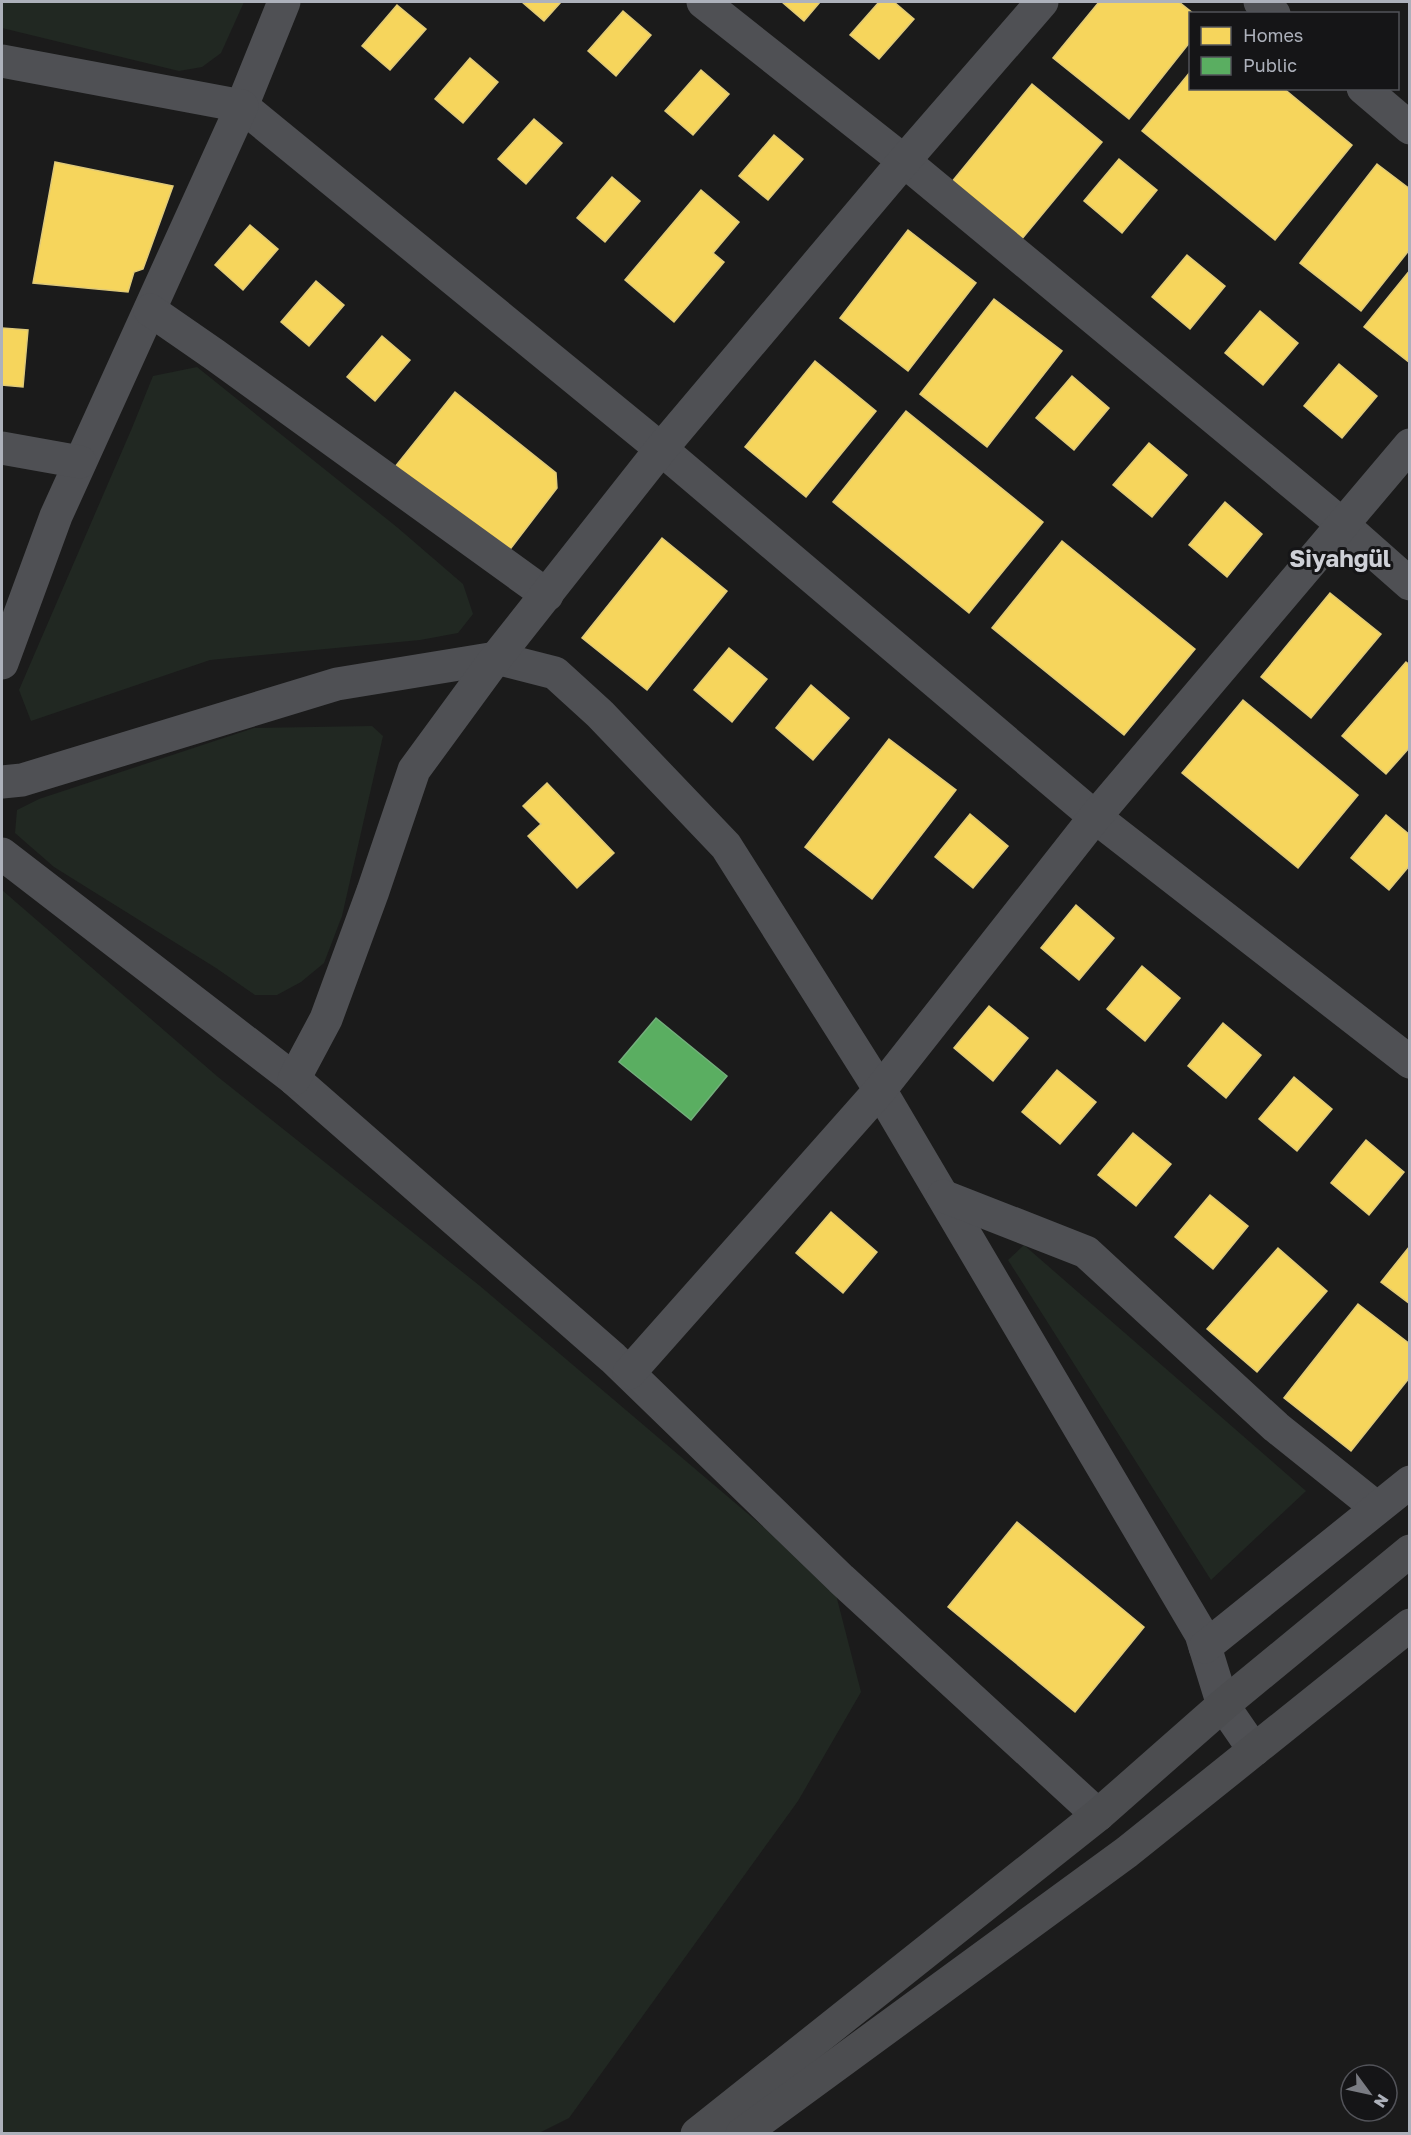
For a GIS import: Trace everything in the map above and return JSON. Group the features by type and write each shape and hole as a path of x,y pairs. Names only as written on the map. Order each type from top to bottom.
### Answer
{"main road":[{"path":"697,2133 1098,1815 1223,1705 1410,1551"},
{"path":"742,2133 1127,1852 1410,1624"}],"street":[{"path":"2,663 56,516 242,106 284,2"},
{"path":"703,2 904,161 1343,525 1410,584"},
{"path":"294,1079 326,1019 414,770 496,658 661,449 904,161 1042,2"},
{"path":"1260,2 1272,12"},
{"path":"2,61 242,106 661,449 1095,817 1410,1062"},
{"path":"1366,90 1408,124"},
{"path":"150,310 215,354 547,595"},
{"path":"629,1373 880,1090 1095,817 1410,445"},
{"path":"2,448 80,462"},
{"path":"2,782 22,780 337,684 496,658 555,673 600,714 726,846 880,1090 1202,1634 1223,1705 1254,1750"},
{"path":"2,854 294,1079 629,1373 841,1579 1098,1815"},
{"path":"943,1196 1086,1252 1276,1427 1377,1508"},
{"path":"1205,1647 1410,1482"}],"shaded area":[{"path":"2,2 244,2 221,53 202,67 179,71 2,28"},
{"path":"197,367 398,528 463,584 473,614 458,633 420,640 210,660 31,721 19,690 153,376"},
{"path":"372,726 383,736 342,916 324,963 301,982 277,995 255,995 216,968 54,867 15,833 17,810 39,799 254,728"},
{"path":"2,890 218,1077 480,1286 834,1587 861,1692 798,1801 569,2118 539,2133 2,2133"},
{"path":"1024,1245 1306,1491 1211,1580 1008,1260"}],"building: Homes":[{"path":"522,2 561,2 544,21"},
{"path":"782,2 820,2 804,21"},
{"path":"879,2 894,2 914,19 879,59 850,35"},
{"path":"1099,2 1179,2 1192,12 1189,12 1189,43 1129,119 1053,58"},
{"path":"397,5 426,29 390,70 362,46"},
{"path":"623,11 651,35 616,76 588,51"},
{"path":"470,58 498,82 463,123 435,99"},
{"path":"701,70 729,94 693,135 665,111"},
{"path":"1189,73 1189,90 1285,90 1352,145 1275,240 1142,131"},
{"path":"1032,84 1102,142 1021,240 951,183"},
{"path":"534,119 562,143 526,184 498,159"},
{"path":"774,135 803,159 768,200 739,176"},
{"path":"1119,159 1157,190 1122,233 1084,201"},
{"path":"55,162 173,186 143,269 134,272 128,292 33,283"},
{"path":"1377,164 1410,189 1410,249 1361,311 1300,263"},
{"path":"612,177 640,201 605,242 577,218"},
{"path":"701,190 739,222 713,253 724,262 674,322 625,280"},
{"path":"250,225 278,249 243,290 215,265"},
{"path":"908,230 976,283 908,371 840,318"},
{"path":"1187,255 1225,286 1190,329 1152,297"},
{"path":"1410,270 1410,363 1364,327"},
{"path":"316,281 344,305 309,346 281,322"},
{"path":"994,299 1062,351 987,447 920,394"},
{"path":"1260,311 1298,343 1263,385 1225,353"},
{"path":"2,328 28,330 23,387 2,385"},
{"path":"382,336 410,360 375,401 347,377"},
{"path":"815,361 876,411 806,497 745,447"},
{"path":"1339,364 1377,396 1342,438 1304,406"},
{"path":"1072,376 1109,408 1074,450 1036,418"},
{"path":"455,392 556,473 557,488 508,552 394,468"},
{"path":"906,411 1043,522 969,613 833,502"},
{"path":"1149,443 1187,475 1152,517 1113,485"},
{"path":"1225,502 1262,534 1227,577 1189,545"},
{"path":"662,538 727,591 647,690 582,638"},
{"path":"1062,541 1195,649 1124,735 992,628"},
{"path":"1330,593 1381,634 1311,718 1261,677"},
{"path":"729,648 767,679 732,722 694,690"},
{"path":"1406,662 1410,665 1410,747 1386,774 1342,736"},
{"path":"811,685 849,718 813,760 776,728"},
{"path":"1243,700 1358,795 1298,868 1182,773"},
{"path":"889,739 956,790 872,899 805,847"},
{"path":"547,783 614,853 577,888 528,836 541,824 523,806"},
{"path":"970,814 1008,846 973,888 935,857"},
{"path":"1386,815 1410,835 1410,865 1389,890 1351,858"},
{"path":"1076,905 1114,938 1079,980 1041,948"},
{"path":"1142,966 1180,998 1145,1041 1107,1009"},
{"path":"989,1006 1028,1038 993,1081 954,1048"},
{"path":"1223,1023 1261,1055 1226,1098 1188,1066"},
{"path":"1057,1070 1096,1102 1060,1144 1022,1112"},
{"path":"1294,1077 1332,1109 1297,1151 1259,1119"},
{"path":"1133,1133 1171,1164 1136,1206 1098,1175"},
{"path":"1366,1140 1404,1172 1369,1215 1331,1183"},
{"path":"1210,1195 1248,1226 1213,1269 1175,1237"},
{"path":"831,1212 877,1252 843,1293 796,1253"},
{"path":"1410,1246 1410,1304 1381,1282"},
{"path":"1278,1248 1327,1291 1257,1372 1207,1329"},
{"path":"1358,1304 1410,1344 1410,1377 1351,1451 1284,1398"},
{"path":"1017,1522 1144,1627 1075,1712 948,1607"}],"building: Public":[{"path":"656,1018 727,1076 691,1120 619,1062"}],"district":[{"name":"Siyahgül","path":"1340,557"}]}
